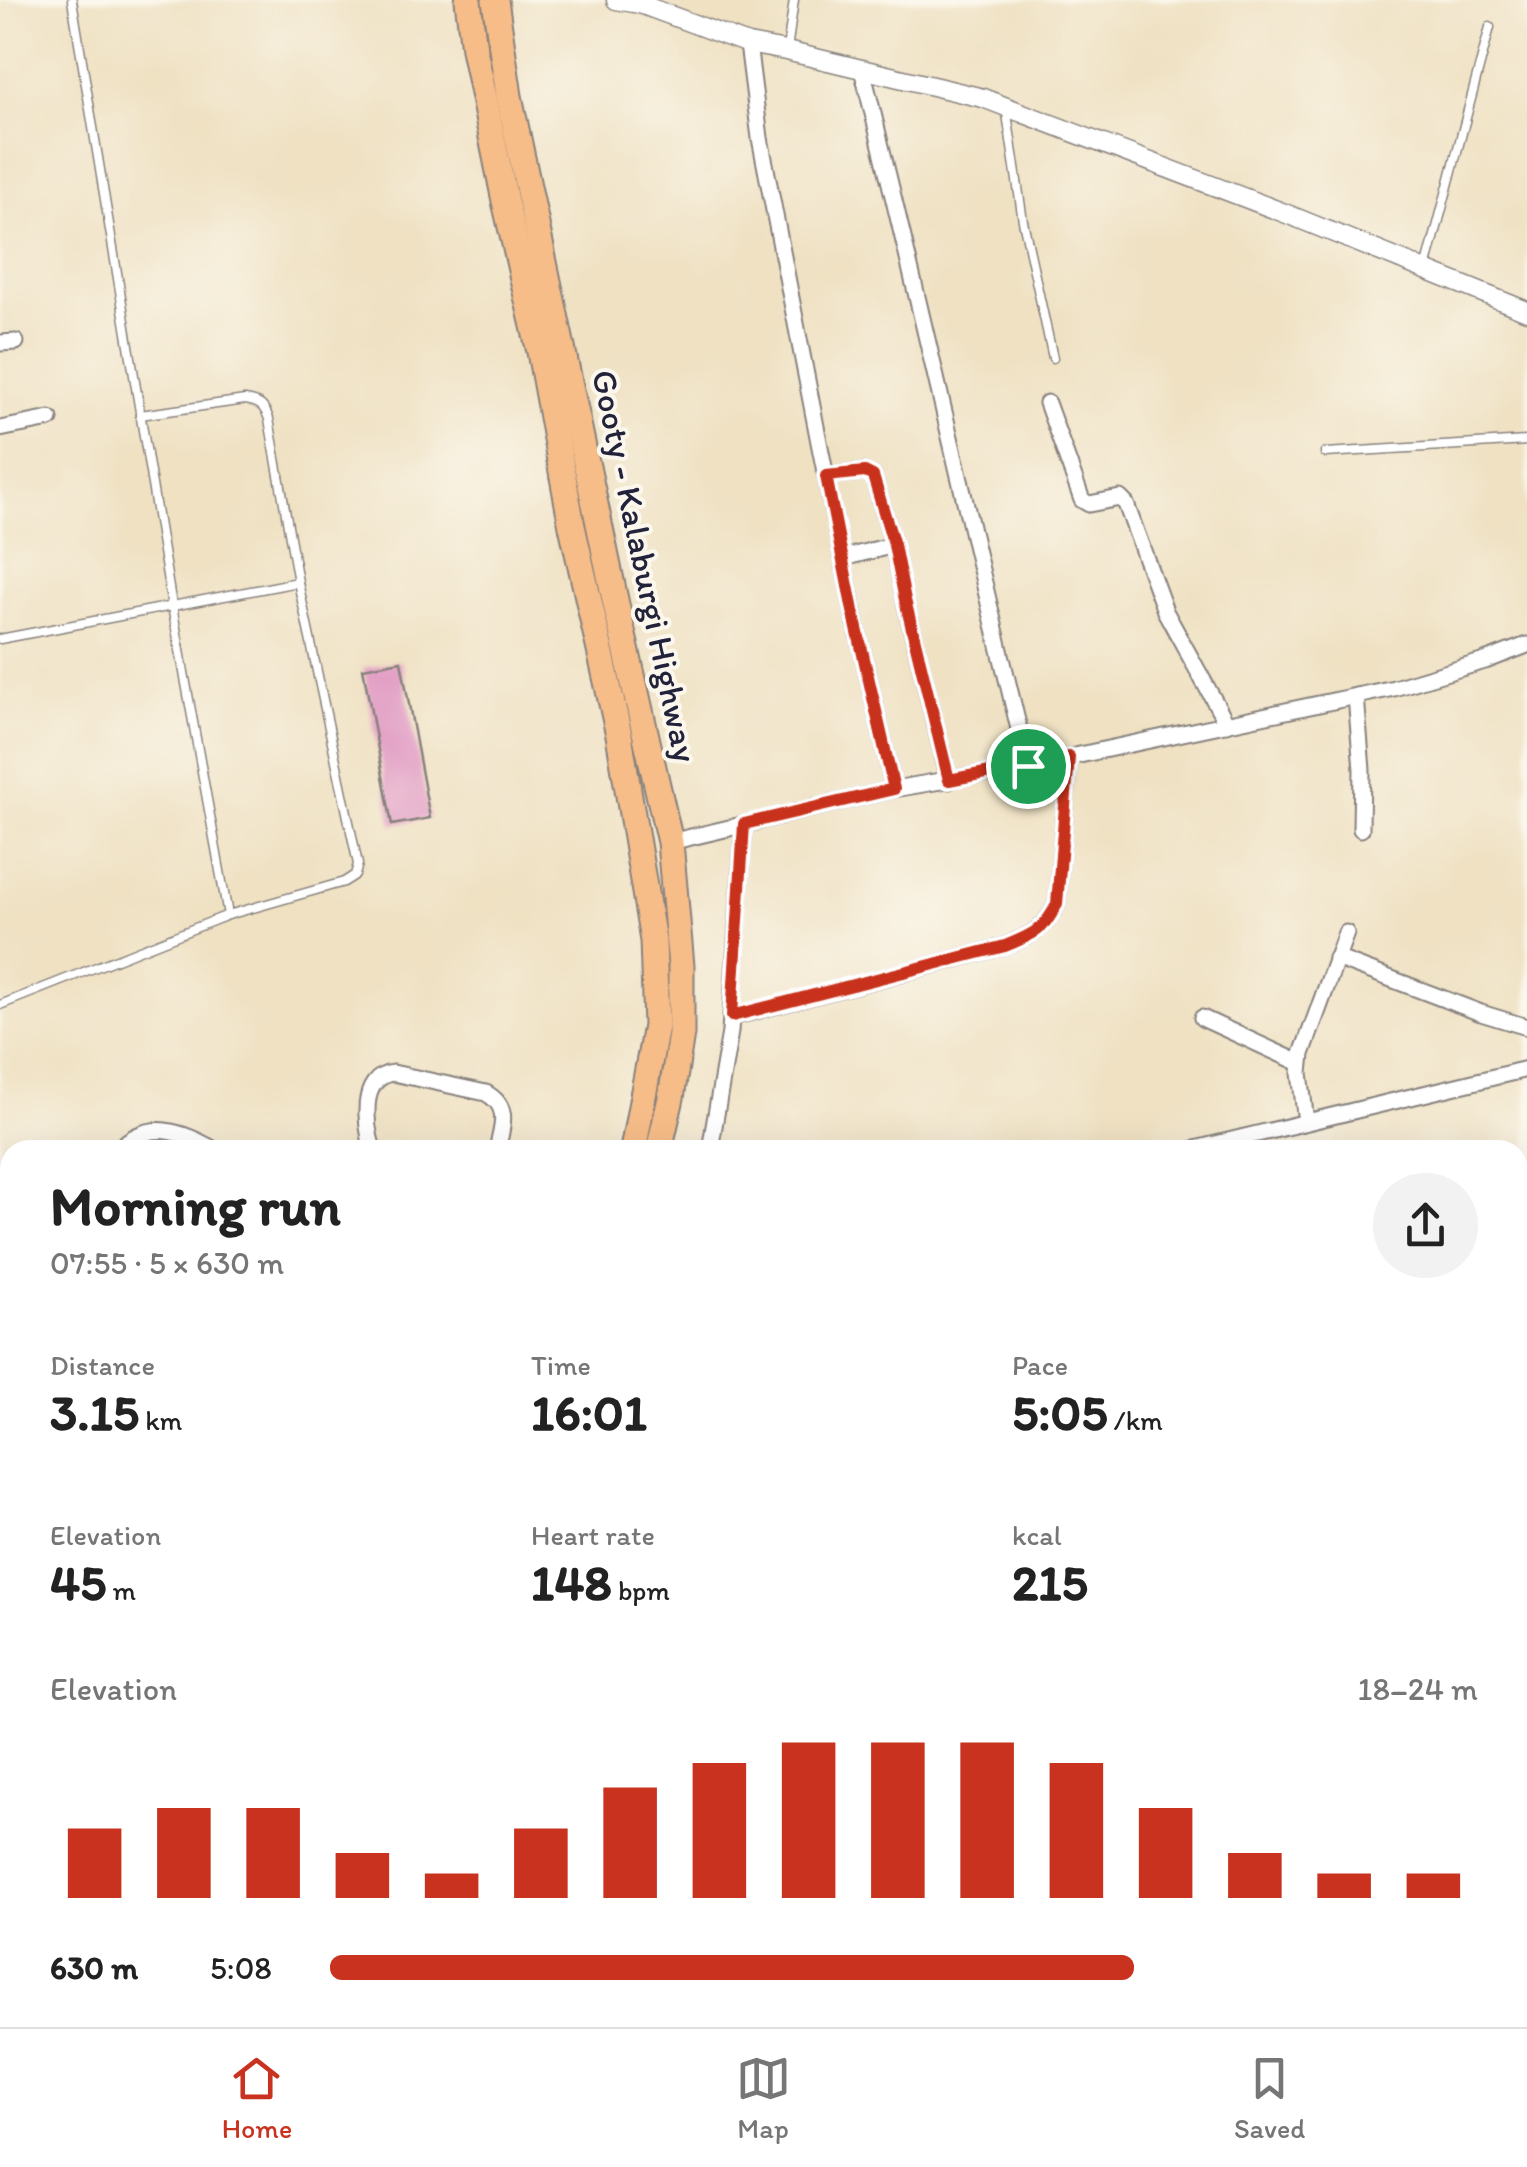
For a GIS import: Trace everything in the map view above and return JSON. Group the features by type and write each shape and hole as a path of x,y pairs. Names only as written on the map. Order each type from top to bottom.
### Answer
{"highway":[{"path":"468,0 478,68 540,352 572,526 619,735 653,941 656,1026 635,1140"},
{"name":"Gooty - Kalaburgi Highway","path":"495,0 498,37 531,201 670,842 681,966 681,1034 661,1140"}],"street":[{"path":"616,0 640,4 748,44 983,98 1527,311"},
{"path":"748,44 760,138 842,558 894,789"},
{"path":"862,69 1028,766"},
{"path":"1047,402 1082,500 1089,504 1120,498 1126,504 1166,611 1227,724"},
{"path":"0,430 50,419"},
{"path":"826,476 872,474 894,545 949,780"},
{"path":"842,558 894,545"},
{"path":"670,842 894,789 1028,766 1394,688 1527,645"},
{"path":"1356,696 1362,770 1361,829"},
{"path":"732,1016 1005,946 1047,924 1057,904 1069,757"},
{"path":"712,1140 732,1016 744,824"},
{"path":"1306,1122 1300,1062 1346,932"},
{"path":"1336,958 1527,1027"},
{"path":"1202,1018 1300,1062"},
{"path":"1232,1140 1527,1069"},
{"path":"371,1140 366,1118 369,1094 379,1076 393,1073 496,1098 503,1116 499,1140"},
{"path":"130,1140 153,1130 196,1140"}],"lane":[{"path":"72,0 172,606 228,916"},
{"path":"786,51 794,0"},
{"path":"1426,270 1490,26"},
{"path":"1006,107 1023,222 1053,358"},
{"path":"0,1005 228,916 344,882 355,875 358,864 264,406 245,400 140,415"},
{"path":"1325,453 1527,440"},
{"path":"0,639 298,582"}],"building":[{"path":"401,661 430,818 392,825 363,668"}],"route":[{"path":"868,472 873,476 894,545 949,780 1028,766 1069,757 1057,904 1047,924 1005,946 732,1016 744,824 894,789 826,476 868,472"}]}
